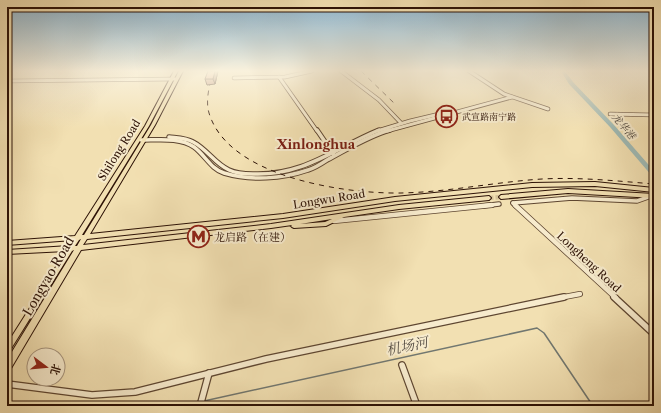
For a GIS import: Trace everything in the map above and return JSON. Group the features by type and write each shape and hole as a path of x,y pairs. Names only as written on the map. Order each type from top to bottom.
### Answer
{"main road":[{"name":"Shilong Road","path":"75,238 142,138 166,90"},
{"name":"Shilong Road","path":"85,237 170,90"},
{"name":"Longwu Road","path":"7,244 283,216 395,199 547,184 595,184 654,190"},
{"path":"501,197 568,191 653,196"},
{"name":"Longwu Road","path":"7,252 78,248 271,226 346,214 489,198"},
{"path":"271,226 326,224 346,214"},
{"name":"Longyao Road","path":"7,367 85,237"},
{"name":"Longyao Road","path":"7,350 75,238"}],"street":[{"path":"288,90 334,155"},
{"path":"366,90 379,100 402,124"},
{"path":"501,90 510,96 548,109"},
{"path":"142,138 172,140 185,143 194,147 216,169 224,173 255,178 299,174 377,134 402,124 510,96"},
{"path":"610,114 645,114 654,115 610,114"},
{"name":"Longheng Road","path":"653,196 637,201 572,198 512,203 654,334"},
{"path":"334,221 499,204"},
{"path":"7,384 92,395 134,392 266,359 580,294"},
{"path":"402,366 417,406"},
{"path":"201,403 209,374"}],"waterway":[{"name":"龙华港","path":"578,90 612,126 654,175"},
{"name":"机场河","path":"204,401 537,328 544,333 593,406"},
{"name":"机场河","path":"189,406 191,403 199,402"}],"tunnel":[{"path":"489,198 501,197"}],"railway":[{"path":"208,90 209,113 220,135 239,153 263,167 320,185 350,190 401,193 437,191 542,179 584,179 654,184"},
{"path":"381,90 396,105"}],"place":[{"name":"武宣路南宁路","path":"446,117"},
{"name":"龙启路（在建）","path":"199,237"}],"district":[{"name":"Xinlonghua","path":"316,144"}]}
